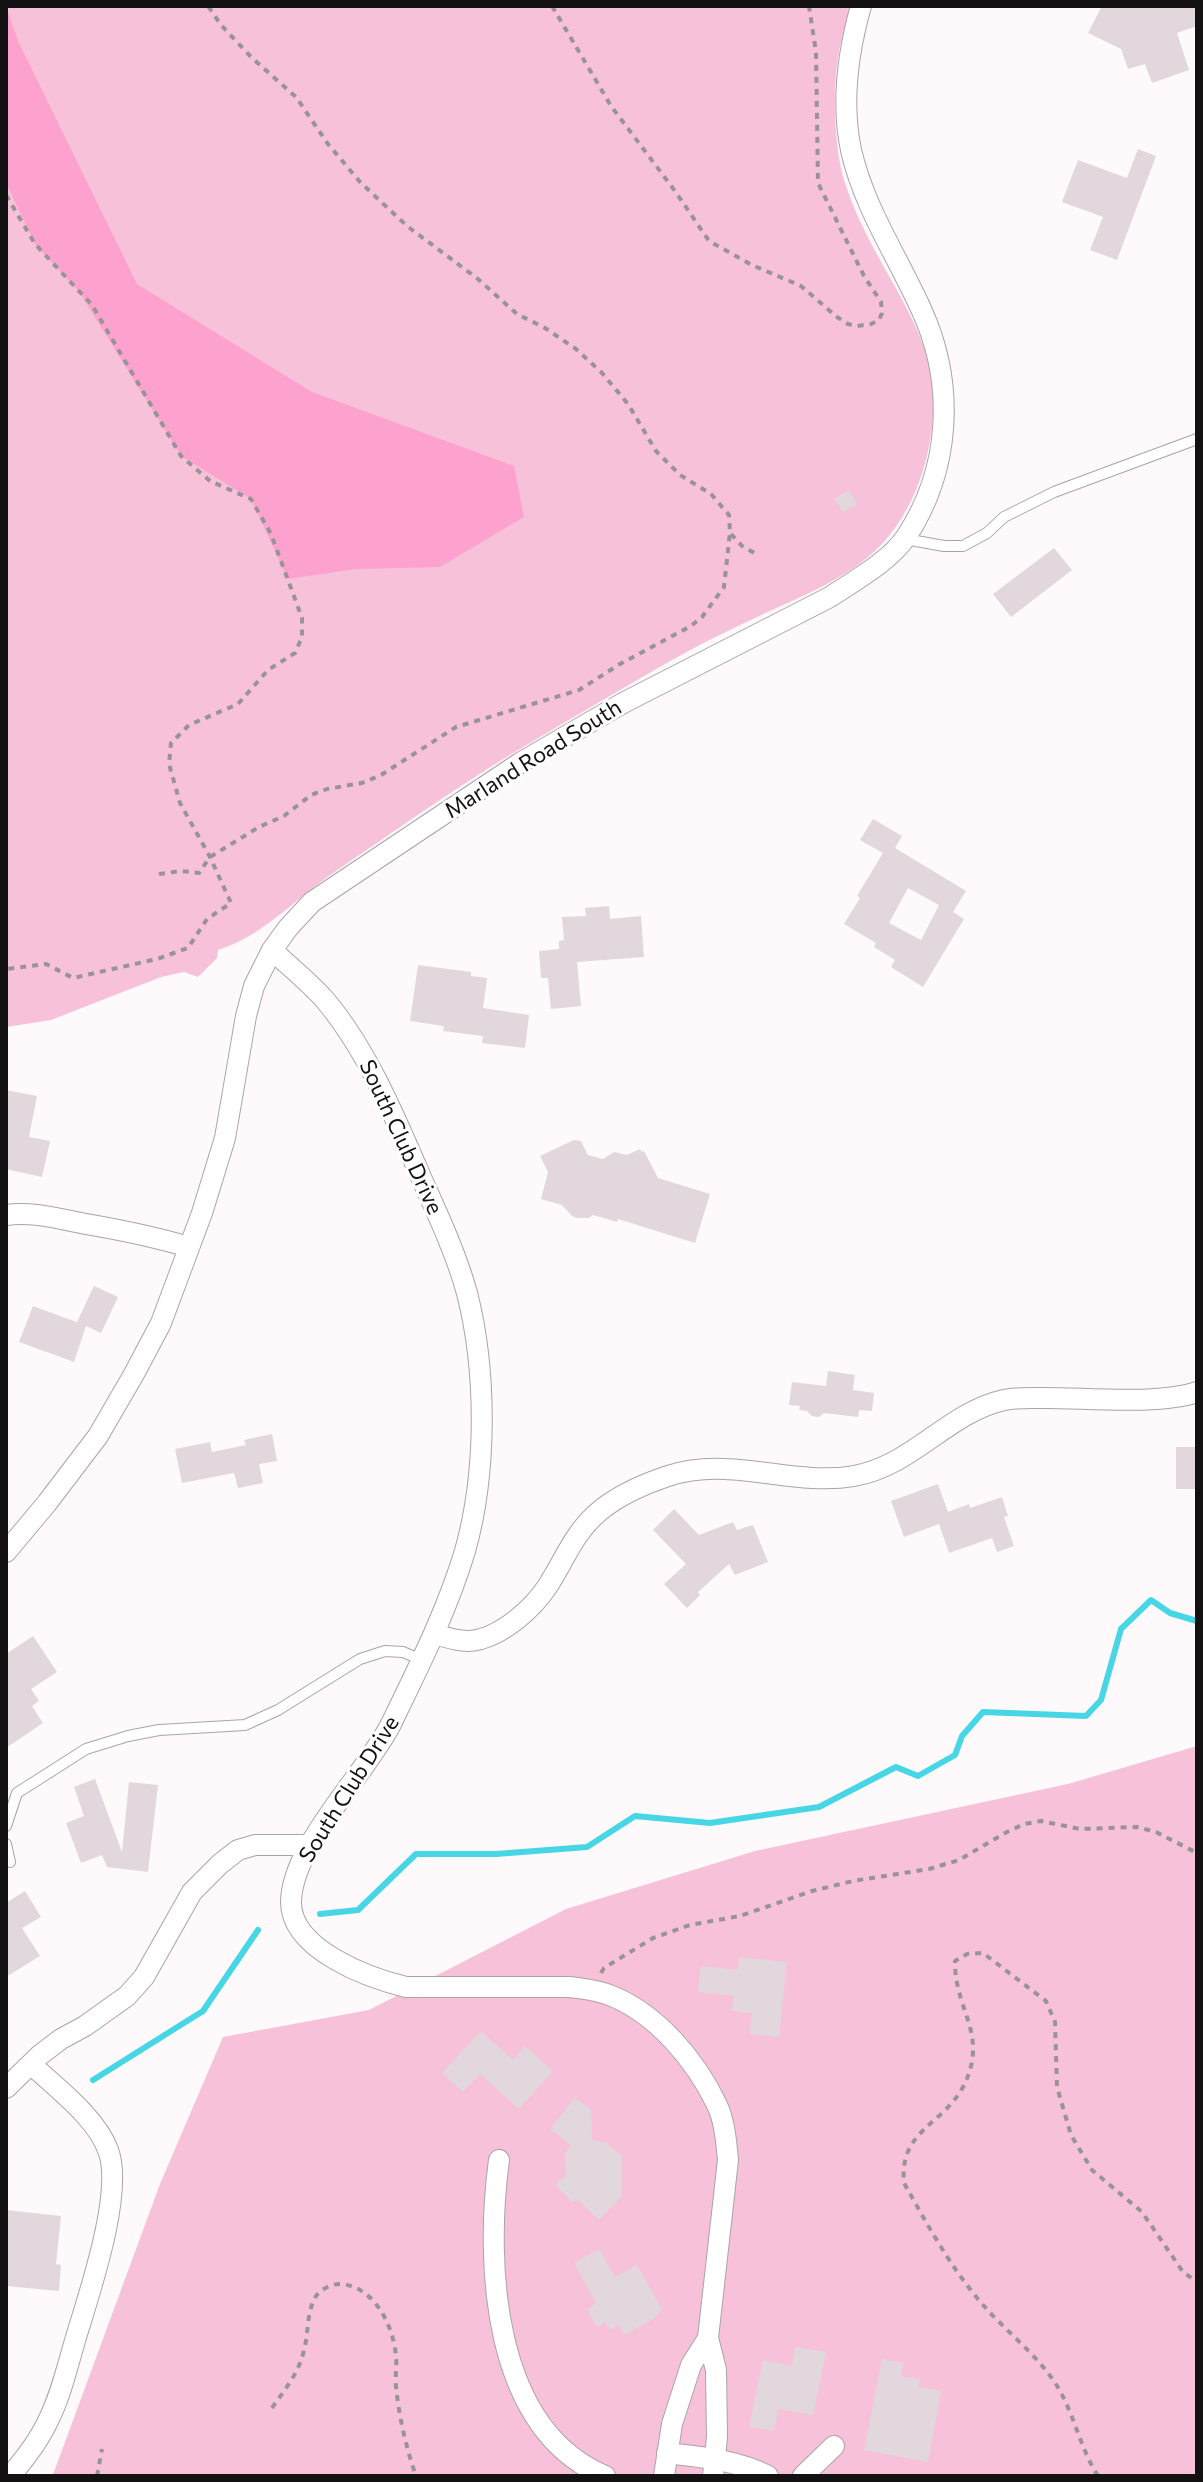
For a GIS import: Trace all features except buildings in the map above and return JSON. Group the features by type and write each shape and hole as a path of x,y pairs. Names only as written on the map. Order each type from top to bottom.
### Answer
{"street":[{"name":"Marland Road South","path":"6,1552 47,1503 105,1424 161,1323 225,1138 254,986 272,950 288,928 312,902 520,763 623,703 830,597 863,576 905,539 935,475 945,415 943,381 923,312 876,219 861,185 852,153 846,97 849,63 861,6"},
{"name":"South Club Drive","path":"272,950 323,997 358,1047 404,1136 466,1290 479,1356 482,1390 475,1506 465,1550 434,1634 382,1741 298,1870 291,1905 305,1934 322,1951 345,1966 380,1981 406,1987 570,1987 612,1996 655,2022 698,2073 718,2107 728,2160 708,2338 716,2370 714,2467"},
{"path":"6,1215 42,1215 189,1247"},
{"path":"434,1634 460,1641 481,1639 503,1628 522,1614 547,1587 568,1549 592,1517 626,1493 671,1475 731,1469 831,1478 855,1476 897,1462 958,1418 982,1406 1007,1399 1146,1399 1197,1392"},
{"path":"6,2088 61,2039 127,1996 144,1977 192,1892 220,1864 238,1850 255,1845 312,1845"},
{"path":"10,2476 47,2423 61,2388 94,2283 113,2175 110,2152 89,2119 31,2064"},
{"path":"499,2160 493,2254 509,2352 524,2396 547,2433 567,2455 605,2476"},
{"name":"South Club Drive","path":"664,2476 672,2424 691,2365 708,2338"},
{"path":"803,2476 834,2446"},
{"path":"667,2453 714,2467 757,2470 768,2476"}],"lane":[{"path":"905,539 963,546 987,533 1004,517 1054,492 1197,439"},
{"path":"6,1826 17,1793 86,1749 159,1730 245,1725 278,1710 360,1659 385,1651 403,1652 422,1660"},
{"path":"6,1844 10,1862"}],"path":[{"path":"159,874 181,871 199,873 210,857 259,827 284,816 311,795 362,783 381,775 456,727 579,690 691,626 702,617 724,587 730,532 729,515 711,494 680,475 656,451 628,404 602,373 576,349 517,314 478,279 407,226 369,191 328,144 296,97 251,57 208,6"},
{"path":"552,6 611,106 709,241 752,265 801,286 848,324 871,324 879,320 881,302 864,276 818,183 816,52 809,6"},
{"path":"6,195 35,244 92,305 181,456 210,481 251,499 271,534 302,618 302,637 295,653 268,670 238,704 189,725 171,743 169,764 180,803 231,903 207,919 188,948 157,959 73,978 46,964 6,969"},
{"path":"730,532 742,546 756,554"},
{"path":"592,1990 604,1968 653,1938 690,1925 740,1916 812,1891 929,1869 959,1860 1024,1824 1041,1821 1080,1829 1137,1827 1156,1832 1197,1853"},
{"path":"1098,2476 1064,2398 1051,2376 966,2284 904,2183 902,2167 909,2145 962,2089 972,2066 974,2040 955,1978 955,1961 967,1954 983,1953 1046,2001 1055,2022 1057,2087 1071,2135 1092,2170 1142,2212 1183,2272 1197,2282"},
{"path":"272,2408 295,2376 317,2293 335,2283 363,2290 378,2305 391,2334 396,2354 396,2386 408,2453 416,2476"},
{"path":"97,2476 102,2449"}],"shaded area":[{"path":"6,6 852,6 839,50 836,78 836,123 841,168 861,223 921,340 933,380 928,453 907,510 883,543 855,567 823,586 686,652 500,761 336,871 265,926 218,950 217,958 198,977 184,972 161,977 51,1020 6,1027"},
{"path":"6,6 18,41 137,284 312,392 514,466 524,517 440,567 356,569 288,579 251,499 181,456 80,293 35,244 6,183"},
{"path":"1197,1746 1197,2476 50,2476 160,2184 223,2037 369,2010 566,1909 755,1851 1068,1784"}],"waterway":[{"path":"320,1914 358,1910 416,1854 496,1854 587,1847 635,1816 710,1823 819,1807 896,1767 918,1776 955,1755 962,1736 983,1712 1086,1716 1101,1700 1121,1629 1151,1600 1170,1613 1197,1621"},
{"path":"93,2080 203,2011 258,1930"}]}
